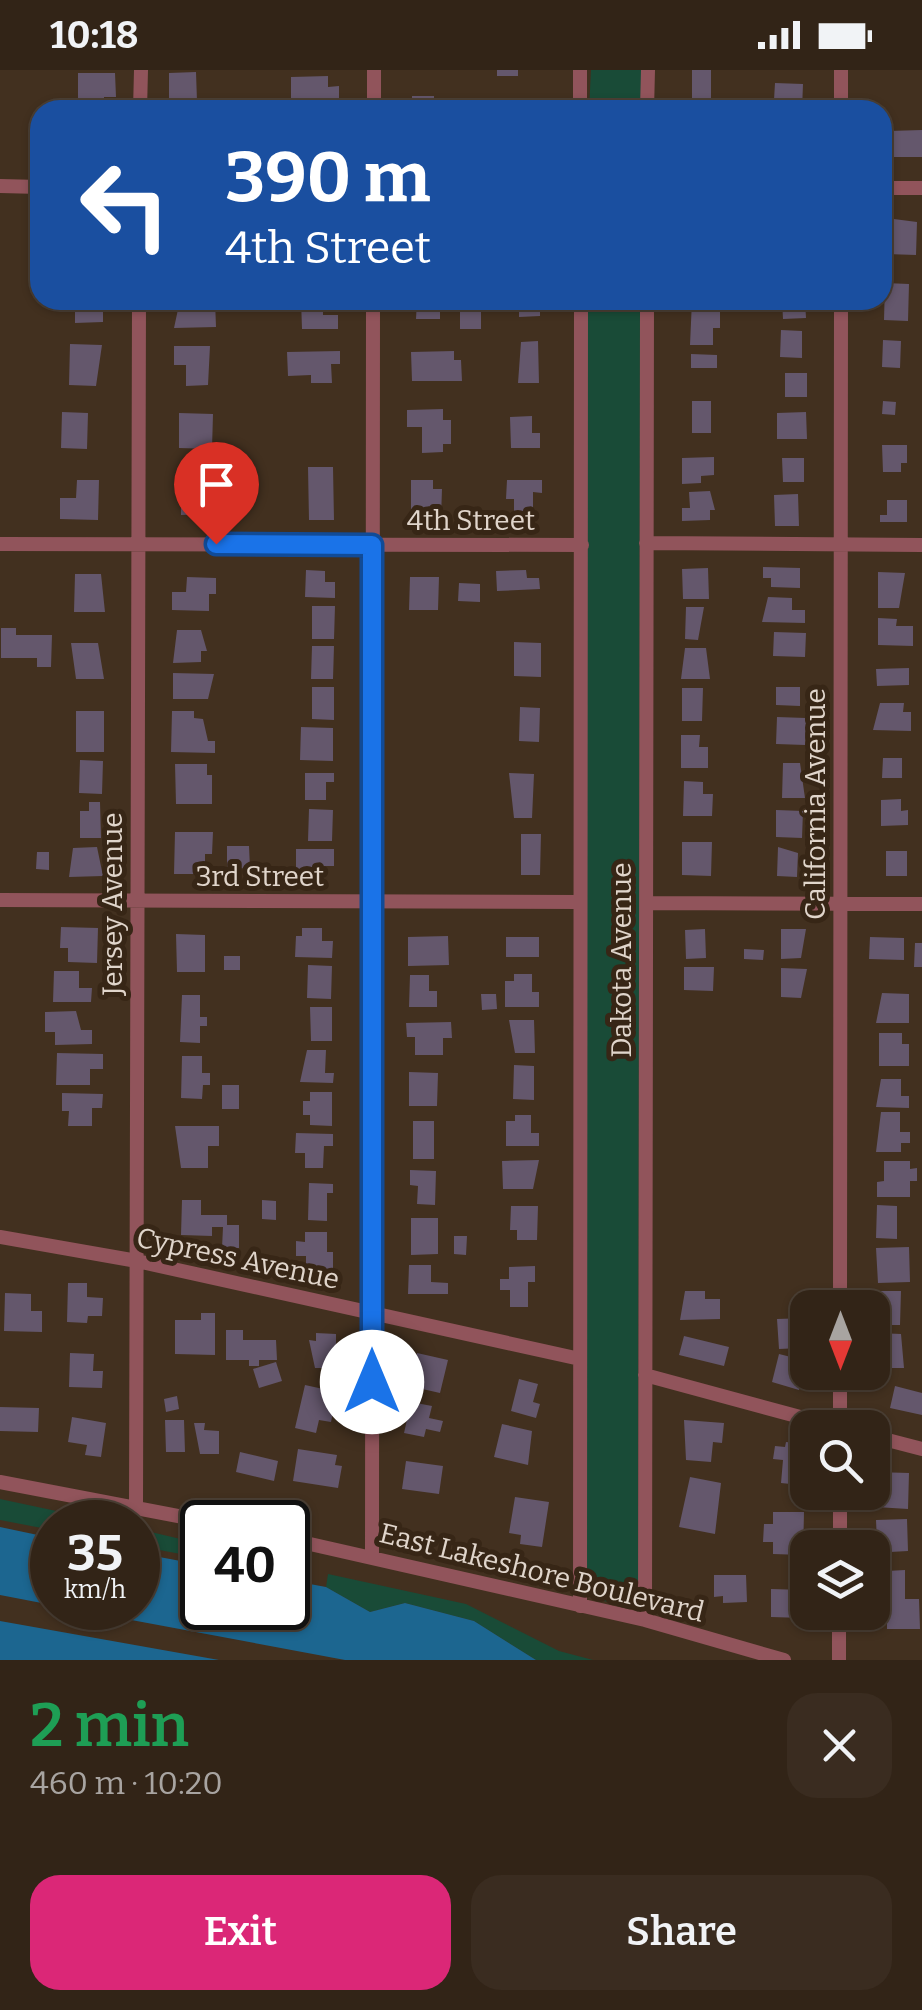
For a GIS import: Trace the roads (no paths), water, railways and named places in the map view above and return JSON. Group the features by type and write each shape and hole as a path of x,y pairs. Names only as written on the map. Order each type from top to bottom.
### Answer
{"street":[{"path":"140,70 140,100"},
{"path":"374,70 374,100"},
{"path":"580,70 580,100"},
{"path":"647,100 648,70"},
{"path":"842,70 842,100"},
{"path":"0,186 30,187"},
{"path":"892,188 922,188"},
{"name":"Jersey Avenue","path":"136,1500 139,310"},
{"path":"372,1556 373,310"},
{"name":"Dakota Avenue","path":"580,1606 581,310"},
{"name":"Dakota Avenue","path":"645,1620 646,310"},
{"name":"California Avenue","path":"840,1290 841,310"},
{"path":"646,543 922,545"},
{"name":"4th Street","path":"0,544 582,545"},
{"name":"3rd Street","path":"0,900 580,902"},
{"path":"646,903 922,904"},
{"name":"Cypress Avenue","path":"0,1237 137,1261 580,1359"},
{"path":"645,1375 790,1414"},
{"path":"890,1441 922,1449"},
{"path":"0,1482 94,1500"},
{"name":"East Lakeshore Boulevard","path":"310,1543 645,1620 784,1660"},
{"path":"840,1630 840,1660"}],"water":[{"path":"0,1527 30,1533 30,1601 0,1595"},
{"path":"160,1557 180,1561 180,1629 160,1625"},
{"path":"310,1584 326,1587 370,1612 405,1603 474,1621 536,1660 345,1660 185,1630 310,1630"},
{"path":"0,1621 30,1626 30,1630 51,1630 219,1660 0,1660"}]}
